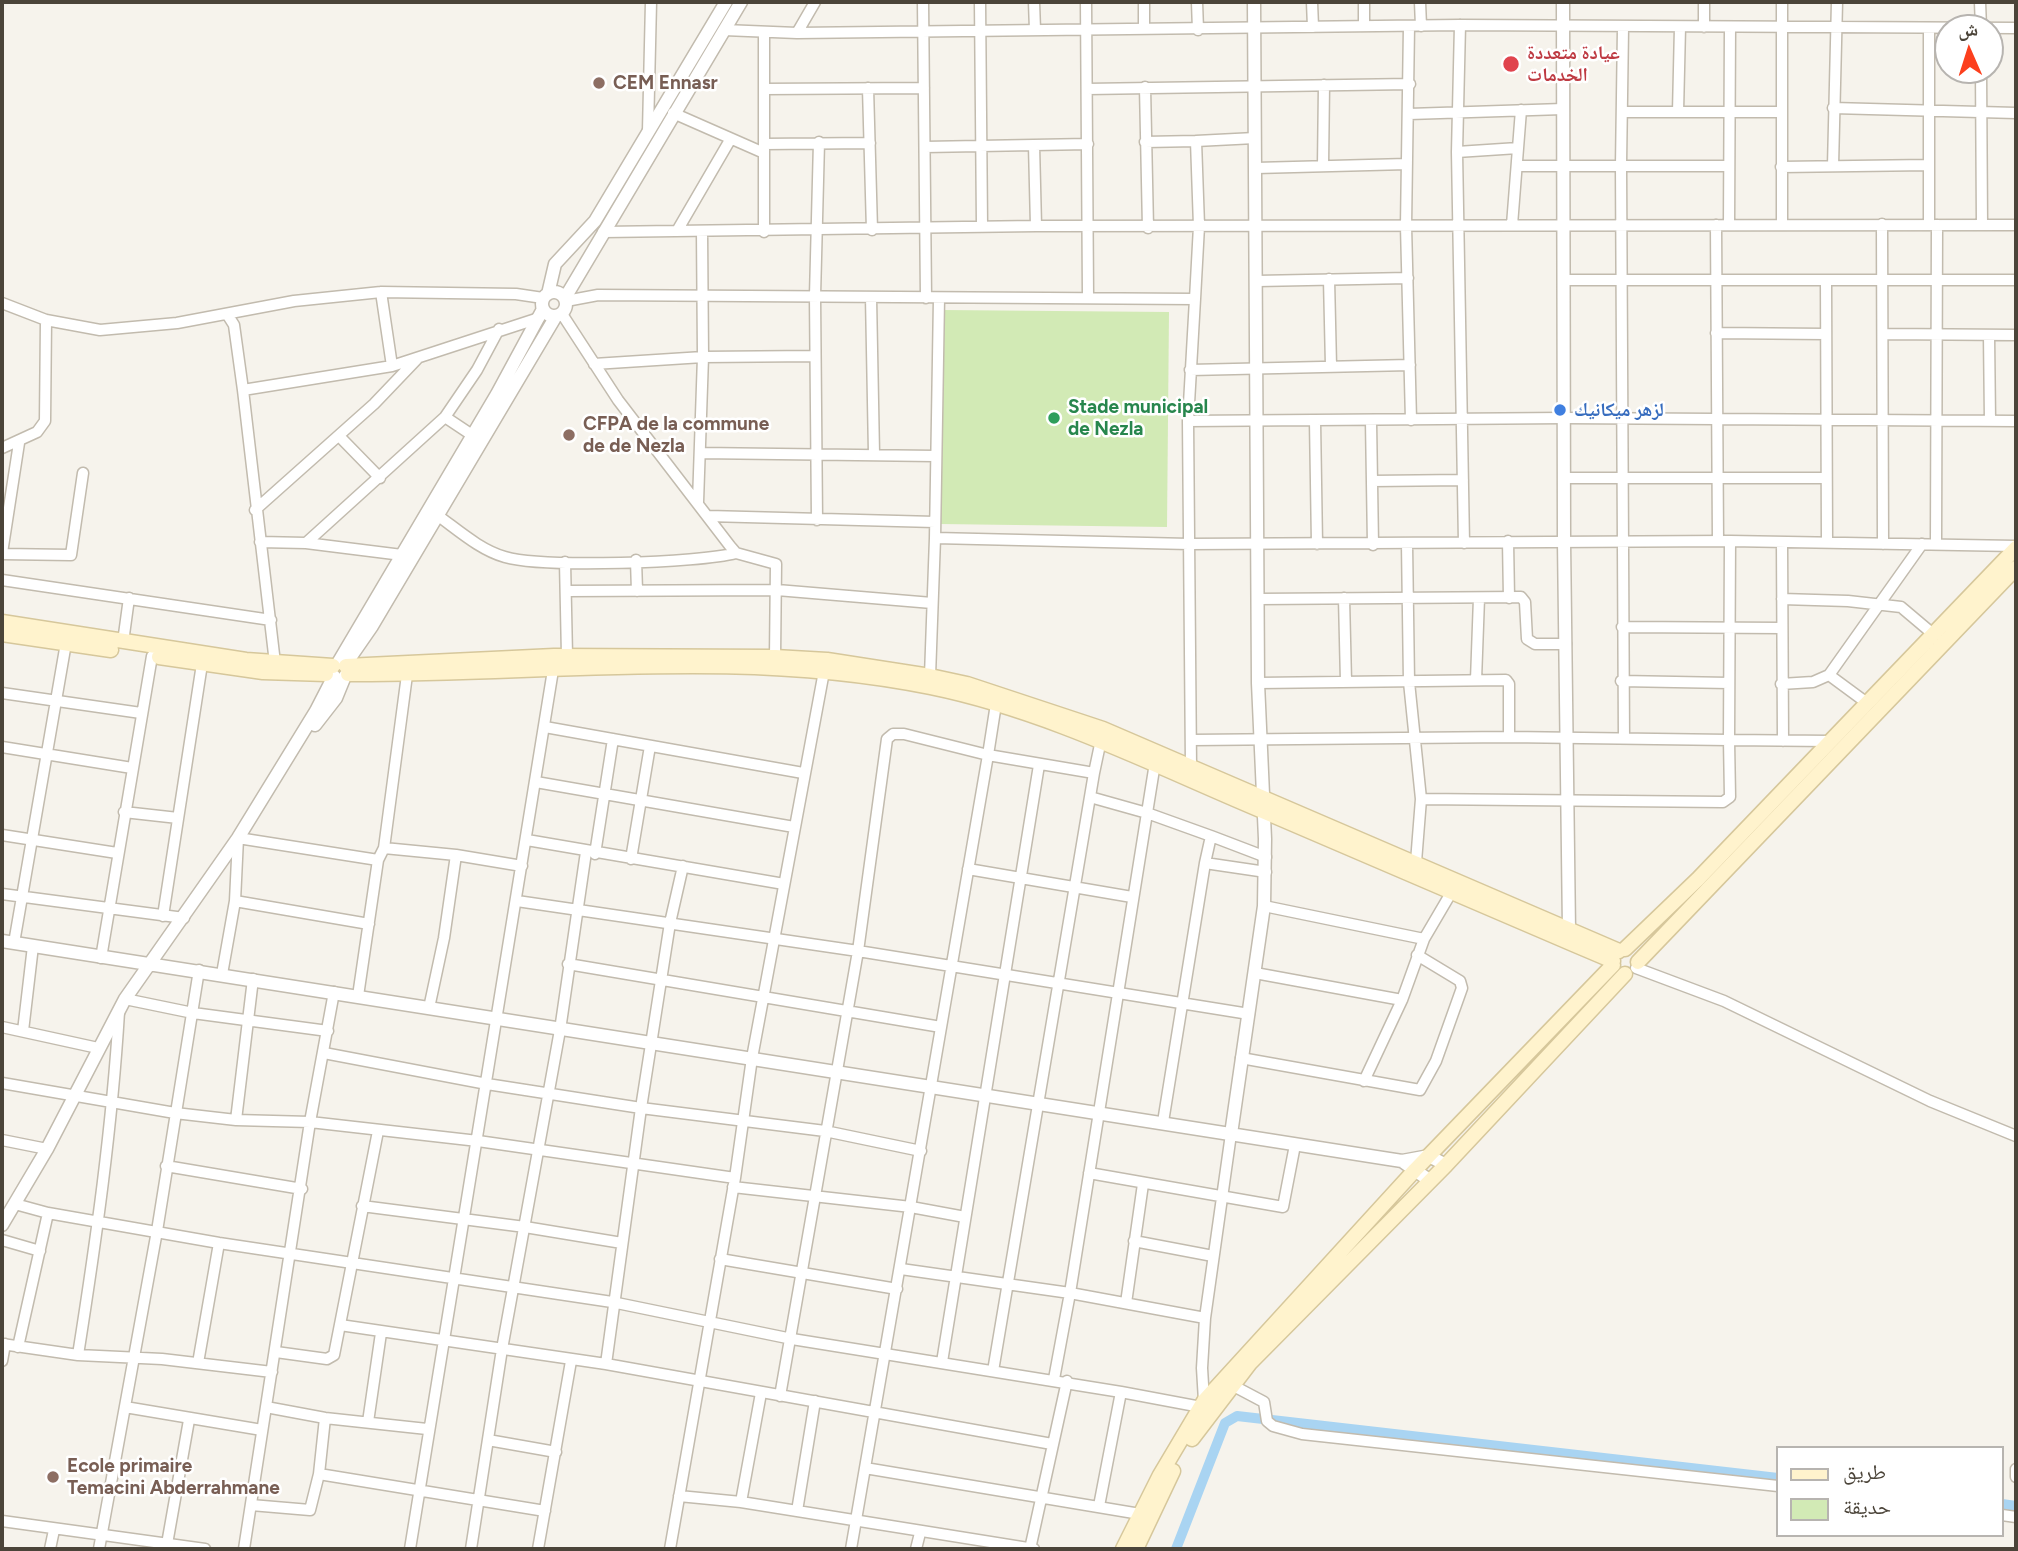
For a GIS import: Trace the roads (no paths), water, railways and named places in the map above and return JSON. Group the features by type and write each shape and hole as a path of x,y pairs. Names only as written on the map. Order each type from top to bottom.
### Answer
{"main road":[{"path":"1123,1549 1203,1404 1446,1165 1689,889 2016,547"},
{"path":"1136,1549 1170,1477 1226,1383 1415,1170 2016,568"},
{"path":"2,622 275,663 407,675 559,660 651,666 825,666 930,676 967,684 1191,766 1264,805 1451,893 1624,961"},
{"path":"2,634 263,673 559,660 775,657 931,687 1102,734 1156,763 1416,862 1569,930 1624,961"}],"street":[{"path":"648,134 651,2"},
{"path":"340,670 543,305 555,264 595,221 726,2"},
{"path":"2,1225 47,1149 125,999 238,838 437,515 741,2"},
{"path":"797,33 815,2"},
{"path":"923,2 926,298"},
{"path":"980,2 982,226"},
{"path":"1034,2 1035,30"},
{"path":"1086,2 1088,297"},
{"path":"1144,2 1144,29"},
{"path":"1197,2 1198,30"},
{"path":"15,1204 48,1213 455,1281 612,1302 710,1324 885,1355 1203,1404 1205,1318 1255,973 1266,872 1258,683 1254,2"},
{"path":"1312,2 1312,27"},
{"path":"1364,2 1364,26"},
{"path":"1420,2 1421,26"},
{"path":"1563,2 1564,542 1569,930"},
{"path":"1704,2 1704,27"},
{"path":"1782,2 1782,224"},
{"path":"1833,166 1837,2"},
{"path":"724,30 797,33 1460,25 1623,28 1934,27"},
{"path":"1460,25 1457,152 1464,543"},
{"path":"1409,26 1406,226 1411,420"},
{"path":"1678,112 1679,27"},
{"path":"1729,225 1730,27"},
{"path":"1929,27 1928,165 1937,336 1936,544"},
{"path":"1623,28 1621,681 1624,738"},
{"path":"764,32 764,232"},
{"path":"1087,89 1145,86 1410,84"},
{"path":"1981,84 1982,225"},
{"path":"1323,166 1324,85"},
{"path":"1145,86 1148,228"},
{"path":"868,88 872,230"},
{"path":"764,89 924,88"},
{"path":"1833,108 2016,113"},
{"path":"1409,114 1563,109"},
{"path":"1513,225 1521,110"},
{"path":"1622,112 1781,112"},
{"path":"673,113 730,140 764,148 819,142 870,142"},
{"path":"1145,142 1255,138"},
{"path":"677,231 730,140"},
{"path":"1191,766 1188,421 1199,226 1196,141"},
{"path":"817,520 815,296 819,142"},
{"path":"925,146 1088,144"},
{"path":"1034,145 1036,226"},
{"path":"1457,152 1518,148"},
{"path":"1256,168 1408,164"},
{"path":"1781,167 1928,165"},
{"path":"1517,166 1729,166"},
{"path":"603,232 764,232 982,226 1148,228 1563,224 2016,225"},
{"path":"1882,224 1883,544"},
{"path":"1716,225 1715,421 1718,541"},
{"path":"698,502 703,357 702,231"},
{"path":"1257,281 1408,278"},
{"path":"1329,279 1331,366"},
{"path":"1563,280 2016,279"},
{"path":"1826,281 1827,542"},
{"path":"381,292 392,366"},
{"path":"2,303 46,320 100,330 139,328 233,314 294,301 381,292 516,294 543,305 562,307 598,295 1195,299"},
{"path":"243,390 392,366 499,329 559,293 562,307 594,364 640,430 736,553"},
{"path":"871,297 874,454"},
{"path":"930,676 939,298"},
{"path":"233,314 275,663"},
{"path":"2,449 37,432 46,421 46,320"},
{"path":"306,543 445,416 477,370 499,329"},
{"path":"1716,333 1826,334"},
{"path":"1883,334 2016,335"},
{"path":"1989,335 1990,421"},
{"path":"594,364 703,357 815,356"},
{"path":"256,510 339,436 418,358"},
{"path":"1190,370 1258,366 1410,365"},
{"path":"445,416 472,435"},
{"path":"1188,421 1564,418 2016,421"},
{"path":"1315,421 1317,544"},
{"path":"1371,421 1373,545"},
{"path":"339,436 380,478"},
{"path":"19,443 4,523 2,553 71,555 83,472"},
{"path":"700,453 935,456"},
{"path":"1564,478 1826,478"},
{"path":"1372,481 1463,480"},
{"path":"437,515 474,542 503,557 565,562 718,558 736,553 773,562 777,568 778,590 775,657"},
{"path":"708,516 935,522"},
{"path":"935,538 1189,544 1730,541 2016,547"},
{"path":"1508,541 1509,598"},
{"path":"1421,799 1727,801 1730,797 1730,541"},
{"path":"260,542 306,543 402,555"},
{"path":"1782,542 1783,741"},
{"path":"1408,544 1409,682 1421,799 1416,862"},
{"path":"1781,684 1813,682 1829,675 1922,544"},
{"path":"636,560 638,591"},
{"path":"410,1549 427,1429 445,1340 496,1019 545,727 559,660 566,592 565,562"},
{"path":"2,580 271,620"},
{"path":"566,592 778,590 932,603"},
{"path":"123,642 129,598"},
{"path":"1344,598 1346,682"},
{"path":"1476,680 1479,598"},
{"path":"1259,599 1524,598 1525,634 1531,642 1566,644"},
{"path":"1782,599 1879,603 1907,610 1933,634"},
{"path":"1622,627 1782,628"},
{"path":"66,643 22,897 8,942 148,965 199,970 931,1088 1163,1122 1295,1145 1402,1161 1429,1156 1446,1165"},
{"path":"102,958 108,907 152,656"},
{"path":"163,916 202,664"},
{"path":"670,1549 734,1183 751,1058 825,666"},
{"path":"358,996 378,860 384,848 407,675"},
{"path":"1829,675 1867,703"},
{"path":"1258,683 1476,680 1508,682 1509,737"},
{"path":"1621,681 1729,682"},
{"path":"2,693 141,713"},
{"path":"852,1549 996,704"},
{"path":"545,727 803,773"},
{"path":"780,1396 858,951 887,739 893,734 904,734 988,755 1094,774"},
{"path":"993,1371 1102,734"},
{"path":"1192,740 1509,737 1830,741"},
{"path":"471,1549 502,1349 560,1030 576,908 604,793 613,739"},
{"path":"631,859 650,746"},
{"path":"2,747 132,768"},
{"path":"1054,1379 1156,763"},
{"path":"943,1362 1040,765"},
{"path":"536,782 794,827"},
{"path":"1090,797 1147,813 1266,857"},
{"path":"124,812 178,818"},
{"path":"2,835 117,853"},
{"path":"1163,1122 1211,836"},
{"path":"238,838 378,860"},
{"path":"222,974 235,901 238,838"},
{"path":"527,840 590,853 784,884"},
{"path":"384,848 456,855 522,866"},
{"path":"429,1007 456,855"},
{"path":"1205,863 1266,872"},
{"path":"606,1364 612,1302 641,1108 670,923 683,866"},
{"path":"968,869 1075,890 1132,897"},
{"path":"1364,1081 1402,1000 1424,939 1451,893"},
{"path":"2,894 184,918"},
{"path":"235,901 369,925"},
{"path":"517,901 858,951 1060,983 1117,995 1249,1014"},
{"path":"1264,906 1424,939"},
{"path":"23,1031 33,946"},
{"path":"1241,1058 1420,1090 1436,1061 1462,988 1460,981 1417,955"},
{"path":"1624,961 1724,1001 1930,1101 2016,1136"},
{"path":"568,964 941,1027"},
{"path":"99,1549 157,1231 199,970"},
{"path":"1255,973 1402,1000"},
{"path":"236,1120 253,979"},
{"path":"244,1549 292,1254 310,1122 334,992"},
{"path":"125,999 194,1013 328,1031"},
{"path":"78,1355 100,1222 114,1103 119,1013"},
{"path":"2,1027 98,1048"},
{"path":"324,1053 487,1084 641,1108 825,1132 921,1151"},
{"path":"2,1083 175,1113 236,1120 310,1122 478,1141 633,1164 814,1197 965,1217"},
{"path":"276,1352 331,1358 336,1352 350,1263 378,1131"},
{"path":"2,1140 47,1149"},
{"path":"1089,1173 1283,1207 1295,1145"},
{"path":"1402,1161 1429,1180"},
{"path":"166,1166 302,1189"},
{"path":"1125,1303 1143,1184"},
{"path":"362,1206 622,1243"},
{"path":"18,1347 48,1213"},
{"path":"2,1240 40,1251"},
{"path":"1134,1241 1213,1255"},
{"path":"198,1363 219,1242"},
{"path":"720,1259 897,1289"},
{"path":"901,1269 1070,1293 1205,1318"},
{"path":"340,1325 606,1364 1052,1444"},
{"path":"369,1422 381,1333"},
{"path":"2,1361 3,1344 78,1355 134,1357 272,1372"},
{"path":"538,1549 572,1361"},
{"path":"679,1496 741,1502 857,1521 971,1545 1031,1549 1040,1496 1067,1381"},
{"path":"1226,1383 1262,1401 1267,1421 1273,1426 1316,1436 1776,1486"},
{"path":"1099,1506 1121,1392"},
{"path":"741,1502 761,1393"},
{"path":"797,1511 815,1401"},
{"path":"125,1407 189,1420 262,1430"},
{"path":"266,1407 324,1418 427,1429"},
{"path":"251,1505 310,1510 319,1474 324,1418"},
{"path":"175,1546 189,1420"},
{"path":"488,1440 556,1452"},
{"path":"865,1468 1140,1514"},
{"path":"2016,1469 2016,1477"},
{"path":"319,1474 545,1511"},
{"path":"2,1521 102,1537 205,1549"},
{"path":"50,1549 54,1530"},
{"path":"916,1549 920,1533"}],"waterway":[{"path":"1176,1549 1225,1423 1237,1416 1776,1478"},
{"path":"2004,1504 2016,1506"}],"place":[{"name":"عيادة متعددة الخدمات","path":"1511,64"},
{"name":"CEM Ennasr","path":"599,83"},
{"name":"لزهر ميكانيك","path":"1560,410"},
{"name":"Stade municipal de Nezla","path":"1054,418"},
{"name":"CFPA de la commune de de Nezla","path":"569,435"},
{"name":"Ecole primaire Temacini Abderrahmane","path":"53,1477"}]}
